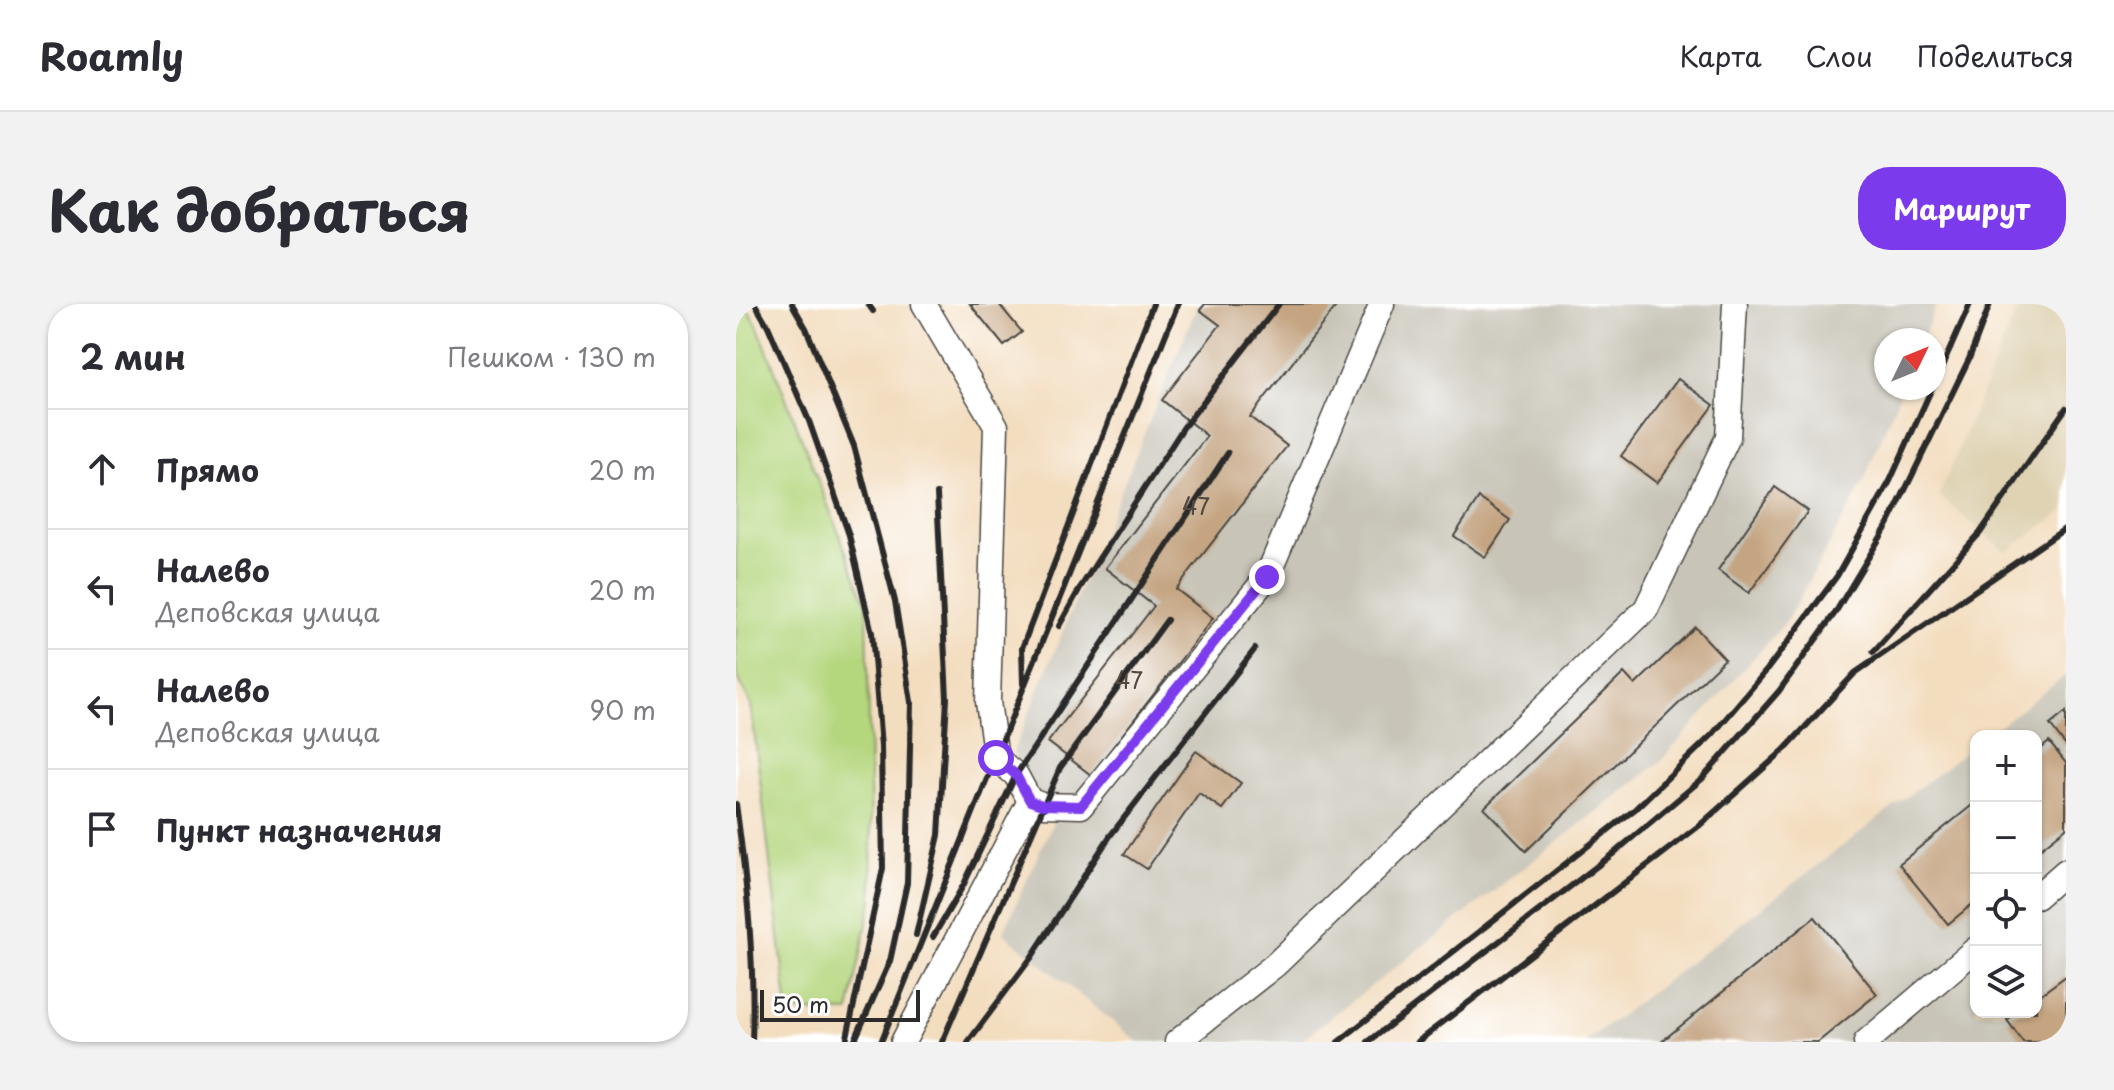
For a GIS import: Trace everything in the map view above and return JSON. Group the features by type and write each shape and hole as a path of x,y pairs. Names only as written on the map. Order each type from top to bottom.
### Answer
{"street":[{"path":"924,304 996,426 988,702 996,758 1016,775 1030,801 1042,805 1081,806 1267,577 1382,304"},
{"path":"1177,1042 1275,965 1646,609 1728,437 1735,304"},
{"path":"903,1042 1030,801"},
{"path":"2042,892 2066,871"},
{"path":"1866,1042 1970,954"}],"shaded area":[{"path":"1198,304 1937,304 1927,328 1874,328 1874,400 1897,400 1861,487 1786,622 1659,763 1299,1042 1138,1042 1003,933 1054,820 1013,752"},
{"path":"2019,304 2066,304 2066,509 2006,552 1939,496"},
{"path":"2066,675 2066,1042 1586,1042 1970,749 1970,1018 2042,1018 2042,730 1994,730"}],"green space":[{"path":"736,304 744,304 756,322 867,605 872,899 849,1012 788,1011 751,705 736,673"}],"building":[{"path":"970,304 999,304 1022,332 1004,346"},
{"path":"1205,304 1338,304 1250,417 1287,446 1176,589 1213,618 1091,775 1048,742 1154,606 1105,568 1207,436 1162,400 1220,325 1200,310"},
{"path":"1678,379 1714,405 1657,483 1621,456"},
{"path":"1775,487 1808,511 1749,593 1718,570"},
{"path":"1479,498 1510,520 1485,557 1454,536"},
{"path":"1695,627 1725,659 1526,851 1484,808 1624,673 1635,685"},
{"path":"2066,712 2066,746 2050,725"},
{"path":"2049,742 2066,763 2066,828 2042,847 2042,802 2042,748"},
{"path":"1196,751 1241,783 1222,809 1199,793 1147,869 1124,854"},
{"path":"1970,807 1970,906 1948,924 1899,864"},
{"path":"1815,917 1877,994 1818,1042 1661,1042"},
{"path":"2066,976 2066,1042 2023,1042 2007,1020 2042,1018 2042,994"}],"railway":[{"path":"755,304 768,326 809,421 849,535 872,633 881,747 883,868 846,1042"},
{"path":"792,304 806,328 854,446 895,601 911,702 907,883 890,961 854,1042"},
{"path":"868,304 873,311"},
{"path":"1023,684 1022,648 1153,304"},
{"path":"881,1042 1178,304"},
{"path":"1059,626 1183,428 1279,304"},
{"path":"1946,358 1970,304"},
{"path":"1368,1042 1614,853 1702,779 1779,691 1835,613 1889,523 1969,359 1990,304"},
{"path":"1338,1042 1634,810 1712,735 1766,671 1837,576 1890,481 1927,400"},
{"path":"1873,652 1980,533 2066,408"},
{"path":"933,937 963,886 1016,775 1228,453"},
{"path":"916,935 939,835 947,699 937,494"},
{"path":"1417,1042 1700,825 1784,750 1855,673 2066,528"},
{"path":"942,1042 1060,768 1167,620"},
{"path":"968,1042 1031,958 1110,836 1255,649"},
{"path":"736,804 749,923 752,1042"}],"route":[{"path":"996,758 1016,775 1030,801 1042,805 1081,806 1267,577"}]}
